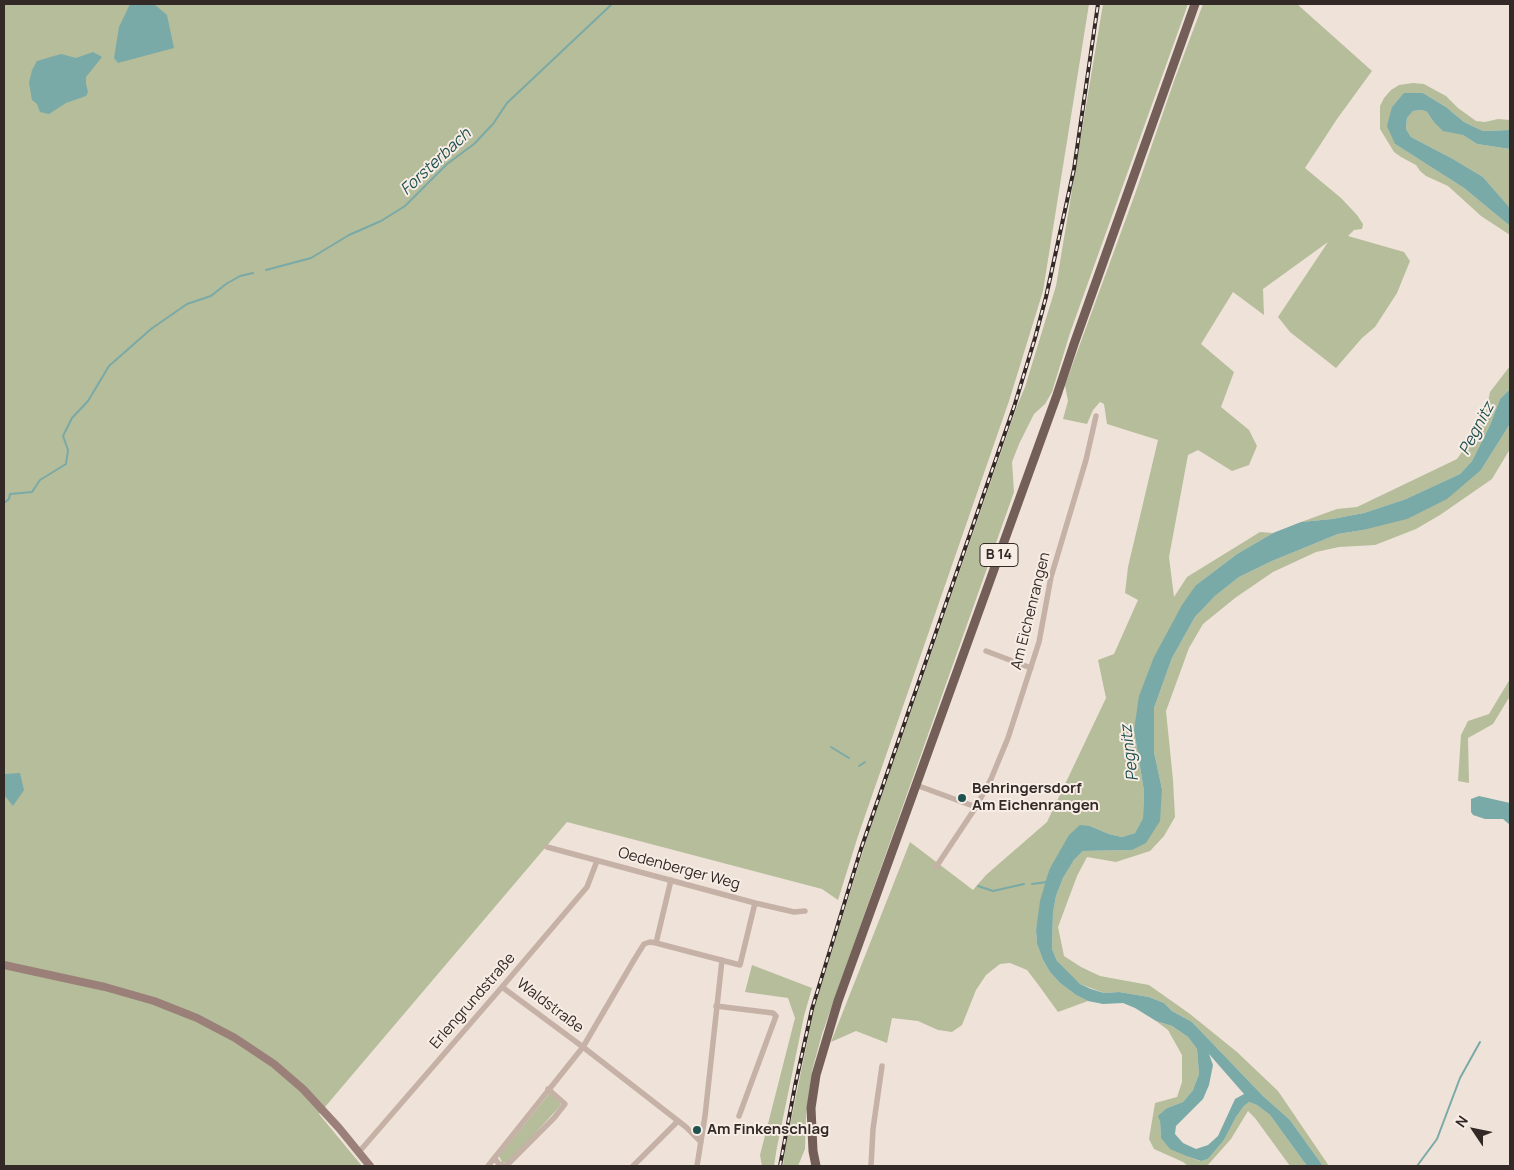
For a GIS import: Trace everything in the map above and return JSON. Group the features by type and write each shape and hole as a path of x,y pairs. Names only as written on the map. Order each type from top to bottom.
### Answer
{"main road":[{"name":"B 14","path":"816,1166 813,1151 811,1108 816,1075 838,1001 1058,395 1074,344 1195,4"}],"street":[{"name":"Am Eichenrangen","path":"936,867 976,807 998,763 1039,642 1052,577 1093,434 1096,416"},
{"path":"986,652 1031,668"},
{"path":"916,785 976,807"},
{"name":"Oedenberger Weg","path":"547,847 755,903 794,912 805,911"},
{"name":"Erlengrundstraße","path":"359,1152 587,887 597,860"},
{"path":"656,943 671,880"},
{"path":"488,1166 583,1046 644,944 656,943 740,966 755,903"},
{"path":"697,1166 722,960"},
{"path":"4,966 127,993 172,1007 235,1038 291,1078 315,1102 370,1166"},
{"name":"Waldstraße","path":"502,987 583,1046"},
{"path":"716,1006 773,1013 776,1016 739,1116"},
{"path":"583,1046 678,1121 701,1142"},
{"path":"871,1166 873,1129 882,1066"},
{"path":"494,1158 498,1164 506,1166 565,1104 548,1089"},
{"path":"633,1166 678,1121"}],"green space":[{"path":"4,4 1089,4 1043,291 1009,401 858,836 838,900 822,889 567,822 319,1114 362,1166 4,1166"},
{"path":"1103,4 1188,4 1070,333 1052,392 1045,404 1034,414 1012,462 1014,492 822,1034 812,1071 806,1115 805,1149 798,1166 783,1166 814,1009 867,838 1025,387 1056,286"},
{"path":"1203,4 1297,4 1372,71 1337,119 1305,168 1341,198 1363,224 1362,229 1354,230 1348,236 1404,252 1410,261 1397,293 1375,327 1362,338 1336,368 1290,332 1278,317 1328,242 1263,289 1264,315 1233,292 1201,344 1234,372 1221,407 1249,430 1257,446 1249,465 1232,471 1198,450 1188,455 1169,557 1174,597 1187,577 1260,532 1273,533 1237,554 1196,585 1134,730 1144,791 1143,818 1135,833 1122,837 1090,826 1049,870 1036,930 1037,944 1050,972 1060,983 1088,1001 1058,1012 1027,970 1010,963 1000,964 986,975 976,990 962,1025 952,1032 938,1030 918,1021 892,1018 887,1043 856,1031 831,1042 910,842 973,890 986,875 1047,822 1106,698 1098,660 1114,654 1138,600 1125,593 1128,567 1158,440 1107,424 1104,404 1100,402 1093,410 1087,424 1063,419 1068,401 1065,385"},
{"path":"1424,84 1446,96 1458,108 1476,121 1510,120 1510,130 1483,131 1464,122 1446,107 1423,93 1405,93 1392,107 1395,144 1464,188 1510,226 1510,235 1481,216 1448,186 1426,176 1416,165 1394,152 1380,129 1380,106 1391,90 1399,85"},
{"path":"1422,110 1427,112 1433,121 1477,144 1510,149 1510,208 1483,177 1411,137 1406,129 1407,118 1413,111"},
{"path":"1510,366 1510,389 1500,399 1490,425 1472,461 1460,474 1406,499 1364,513 1301,522 1337,509 1357,507 1457,459 1479,428 1486,411 1490,392"},
{"path":"1510,424 1510,449 1492,479 1440,515 1416,529 1375,545 1339,547 1316,552 1273,572 1235,598 1203,624 1189,648 1166,711 1175,817 1164,836 1150,851 1116,862 1087,857 1077,876 1058,927 1064,956 1100,976 1149,985 1190,1014 1237,1052 1278,1091 1329,1166 1323,1166 1290,1120 1263,1096 1192,1022 1172,1011 1164,1003 1149,997 1119,992 1104,993 1080,984 1066,972 1057,961 1052,949 1053,913 1056,896 1063,878 1074,860 1083,851 1132,850 1162,789 1154,752 1154,708 1172,658 1195,617 1215,596 1239,577 1272,561 1338,534 1363,530 1481,470"},
{"path":"1510,679 1510,696 1493,724 1468,738 1469,783 1458,781 1461,735 1468,721 1489,714"},
{"path":"752,965 812,988 804,1016 774,1166 762,1166 760,1155 795,1018 788,998 745,992"},
{"path":"1156,1021 1172,1026 1188,1037 1197,1049 1199,1074 1193,1090 1183,1102 1167,1108 1160,1121 1161,1138 1189,1157 1200,1161 1208,1159 1224,1140 1236,1117 1249,1102 1257,1105 1270,1115 1307,1166 1290,1166 1248,1111 1231,1139 1207,1166 1188,1166 1154,1149 1149,1139 1155,1103 1177,1097 1182,1082 1182,1055 1168,1030"},
{"path":"550,1093 561,1105 508,1163 502,1162 499,1156"}],"water":[{"path":"130,4 154,4 167,15 174,48 118,63 114,58 119,27"},
{"path":"93,52 102,57 86,77 88,92 86,96 66,103 49,114 40,112 37,104 32,100 29,83 32,70 37,61 61,54 76,58"},
{"path":"1404,93 1423,93 1446,107 1464,122 1483,131 1510,130 1510,149 1477,144 1463,135 1443,131 1427,112 1422,110 1413,111 1407,118 1406,129 1411,137 1483,177 1510,208 1510,226 1464,188 1395,144 1387,126 1392,107"},
{"path":"1510,389 1510,424 1481,470 1447,499 1407,519 1338,534 1272,561 1239,577 1215,596 1195,617 1172,658 1154,708 1154,752 1162,789 1160,821 1146,843 1132,850 1083,851 1074,860 1063,878 1056,896 1053,913 1052,949 1057,961 1080,984 1091,989 1104,993 1119,992 1149,997 1164,1003 1172,1011 1192,1022 1263,1096 1290,1120 1323,1166 1307,1166 1270,1115 1257,1105 1249,1102 1236,1117 1224,1140 1208,1159 1201,1161 1170,1149 1161,1138 1158,1116 1167,1108 1183,1102 1193,1090 1199,1074 1197,1049 1188,1037 1172,1026 1156,1021 1123,1003 1103,1004 1088,1001 1060,983 1050,972 1037,944 1036,930 1040,901 1049,870 1069,835 1080,825 1090,826 1122,837 1135,833 1143,818 1144,791 1134,730 1139,696 1154,657 1182,605 1196,585 1237,554 1273,533 1301,522 1364,513 1406,499 1460,474 1472,461 1490,425 1500,399","holes":["1209,1054 1244,1094 1235,1099 1218,1136 1208,1145 1196,1149 1183,1143 1175,1134 1176,1126 1203,1099 1209,1085 1213,1065"]},
{"path":"20,773 24,790 13,806 4,795 4,777 5,774"},
{"path":"1479,796 1510,803 1510,825 1503,819 1485,819 1473,815 1471,812 1471,799"}],"waterway":[{"name":"Forsterbach","path":"266,270 311,258 349,235 381,221 405,206 447,164 474,144 493,124 507,103 612,4"},
{"name":"Forsterbach","path":"4,503 9,499 10,494 32,492 40,480 66,464 68,450 63,436 72,418 88,401 109,366 151,329 187,304 211,296 240,276 253,273"},
{"path":"831,747 849,758"},
{"path":"859,766 865,762"},
{"path":"1032,884 1047,882"},
{"path":"978,886 993,891 1024,884"},
{"path":"1417,1166 1437,1139 1460,1078 1480,1042"}],"railway":[{"path":"780,1166 812,1009 861,849 1014,407 1035,338 1074,169 1098,4"}],"place":[{"name":"Behringersdorf Am Eichenrangen","path":"962,798"},
{"name":"Am Finkenschlag","path":"697,1130"}],"water label":[{"name":"Pegnitz","path":"1477,429"},
{"name":"Pegnitz","path":"1130,753"}]}
